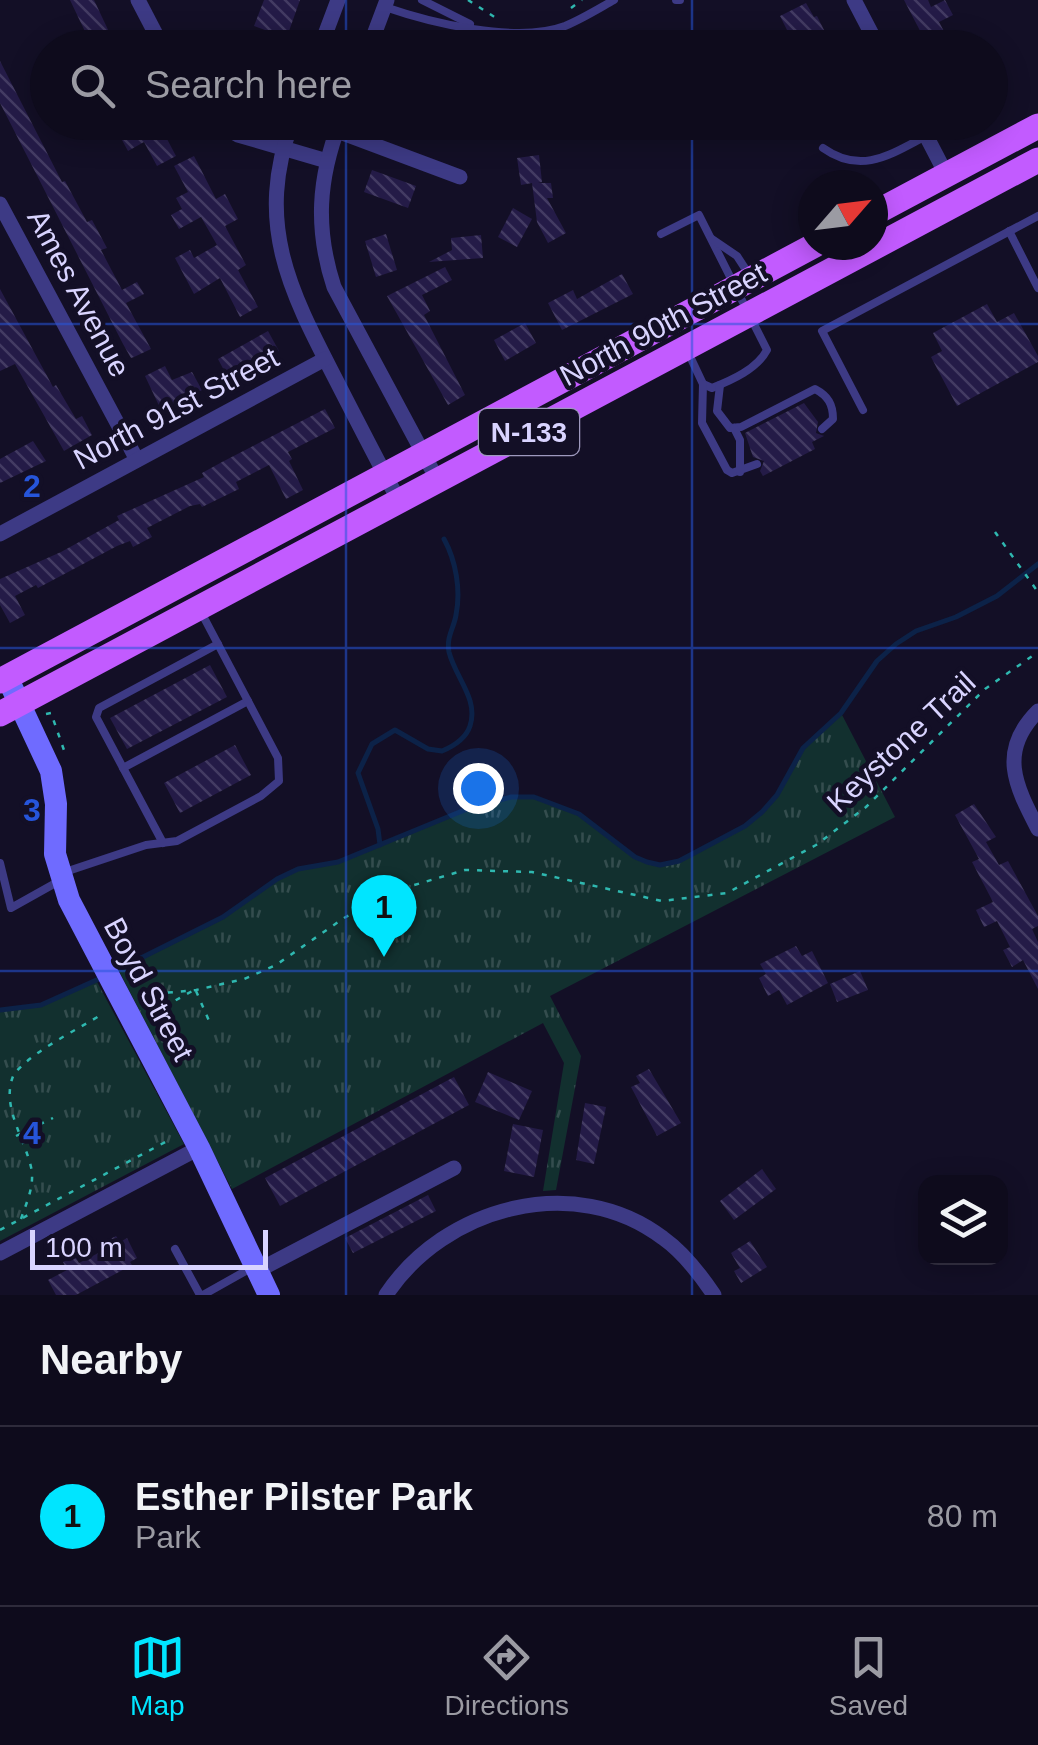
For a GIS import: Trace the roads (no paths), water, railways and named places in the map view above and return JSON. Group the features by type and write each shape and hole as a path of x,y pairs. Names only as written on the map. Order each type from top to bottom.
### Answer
{"main road":[{"path":"888,206 1038,126"},
{"name":"North 90th Street","path":"10,708 1038,160"},
{"name":"North 90th Street","path":"2,674 798,255"}],"street":[{"path":"138,0 154,30"},
{"path":"327,30 338,0"},
{"path":"854,0 870,30"},
{"path":"376,30 386,4"},
{"path":"256,140 327,162"},
{"path":"285,140 276,208 282,262 290,289 399,501"},
{"path":"335,140 322,184 320,221 330,274 438,481"},
{"path":"370,140 460,178"},
{"path":"928,140 946,174"},
{"name":"Ames Avenue","path":"0,204 137,460"},
{"name":"North 91st Street","path":"0,534 325,360"},
{"name":"Boyd Street","path":"2,674 10,708 51,771 56,804 55,854 60,877 82,926 135,1011 264,1283"},
{"path":"1038,711 1016,744 1016,782 1038,829"},
{"path":"0,1253 200,1148"},
{"path":"264,1283 454,1168"},
{"path":"386,1295 406,1267 424,1251 465,1226 501,1210 552,1203 596,1207 647,1228 685,1257 714,1295"}],"lane":[{"path":"422,0 474,27"},
{"path":"538,30 554,29 614,0"},
{"path":"386,4 430,23 494,30"},
{"path":"823,148 856,164 870,163 905,140"},
{"path":"661,234 699,214 745,283"},
{"path":"863,410 822,330 1038,216"},
{"path":"1009,231 1038,288"},
{"path":"703,384 712,388 720,385 762,360 767,350 751,314 737,256 712,238"},
{"path":"686,348 703,384 702,423 727,470 732,474 757,464"},
{"path":"720,385 716,412 722,422 734,428 815,390 830,400 833,409 833,419 822,429"},
{"path":"734,428 740,440 740,472"},
{"path":"0,918 60,877 177,840 262,796 279,780 278,758 199,608"},
{"path":"163,843 96,717 99,708 218,644"},
{"path":"123,768 248,702"},
{"path":"0,864 11,908"},
{"path":"176,1248 202,1295 264,1283"}],"waterway":[{"path":"380,845 358,773 372,744 395,730 428,749 442,751 459,741 470,726 469,697 448,647 458,586 444,539"},
{"path":"115,971 223,917 298,869 338,862 467,809 511,797 534,797 579,814 647,862 660,865 679,861 745,826 762,812 777,795 803,748 841,713 877,661 896,644 916,631 956,617 997,596 1038,564"},
{"path":"0,1010 41,1005 101,978"}],"place":[{"name":"Esther Pilster Park","path":"384,957"}]}
